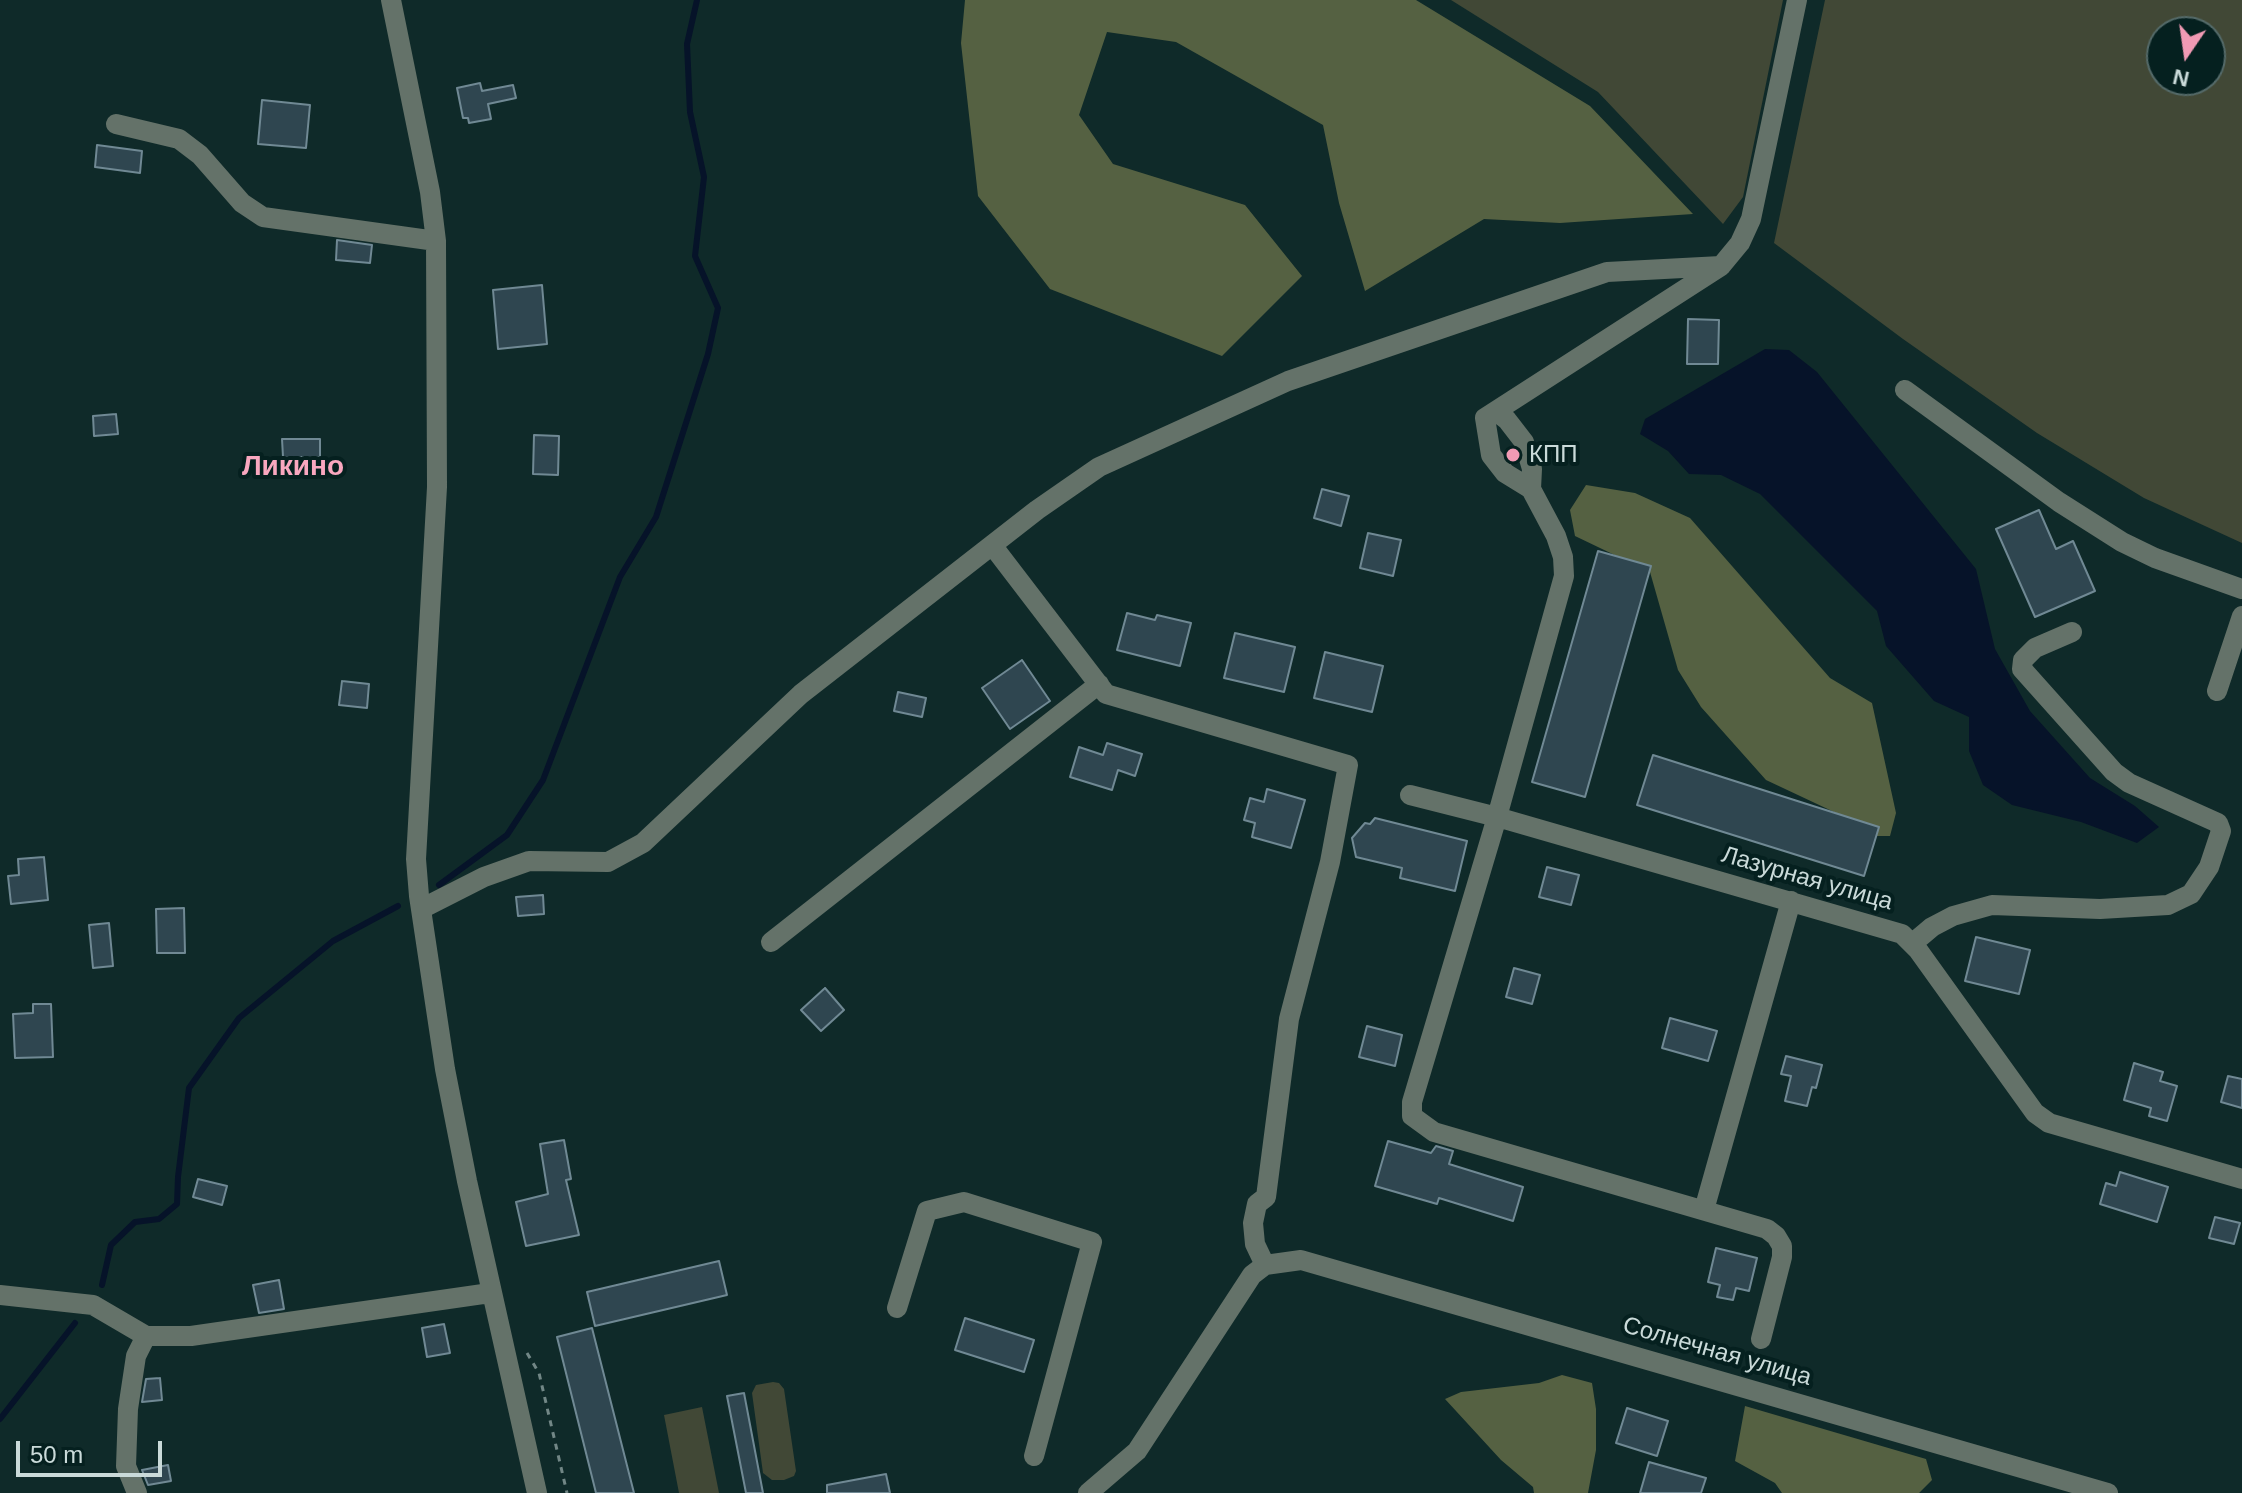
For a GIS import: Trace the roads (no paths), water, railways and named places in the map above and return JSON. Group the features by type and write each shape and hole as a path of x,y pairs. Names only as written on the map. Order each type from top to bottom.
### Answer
{"street":[{"path":"391,0 430,192 436,241 437,487 416,859 445,1069 490,1293 537,1493"},
{"path":"1491,414 1721,266 1740,243 1751,219 1797,0"},
{"path":"116,124 179,139 200,155 242,203 263,217 436,241"},
{"path":"421,909 484,877 529,861 608,862 643,843 801,694 992,545 1099,467 1288,381 1607,272 1721,266"},
{"path":"1905,390 2059,502 2122,542 2155,558 2242,589"},
{"path":"1491,414 1514,427 1524,442 1532,469 1531,489"},
{"path":"1491,414 1491,455 1505,473 1531,489 1556,536 1563,557 1564,576 1497,817 1412,1102 1412,1116 1434,1132 1767,1229 1782,1246 1781,1269 1761,1339"},
{"path":"992,545 1106,694 1348,765 1330,862 1289,1019 1266,1197 1257,1204 1253,1223 1255,1244 1265,1265 1245,1283 1137,1451 1088,1493"},
{"path":"2217,691 2242,616"},
{"path":"1913,943 1932,927 1953,916 1992,905 2100,909 2168,905 2191,894 2209,867 2221,831 2218,823 2129,783 2114,772 2022,669 2023,660 2035,648 2072,632"},
{"path":"771,942 1099,684"},
{"name":"Лазурная улица","path":"1410,795 1497,817 1902,934 1913,943 2035,1113 2049,1123 2242,1179"},
{"path":"1704,1210 1791,901"},
{"path":"897,1308 927,1211 964,1202 1092,1242 1034,1456"},
{"name":"Солнечная улица","path":"1265,1265 1290,1260 1311,1261 2108,1493"},
{"path":"0,1295 93,1305 146,1336 191,1336 490,1293"},
{"path":"137,1493 126,1466 128,1409 136,1356 146,1336"}],"water":[{"path":"1765,349 1789,350 1817,372 1976,569 1995,649 2030,711 2090,778 2135,806 2159,827 2137,843 2081,822 2012,805 1983,785 1969,751 1969,717 1934,701 1886,646 1877,611 1760,494 1721,475 1689,474 1668,451 1640,434 1645,419"}],"waterway":[{"path":"439,885 507,835 543,780 620,577 656,517 708,354 718,308 695,256 704,177 690,112 687,44 697,0"},
{"path":"102,1285 111,1245 135,1222 159,1219 177,1204 189,1088 239,1018 333,941 398,906"},
{"path":"0,1419 75,1323"}],"place":[{"name":"КПП","path":"1513,455"}],"district":[{"name":"Ликино","path":"293,467"}]}
